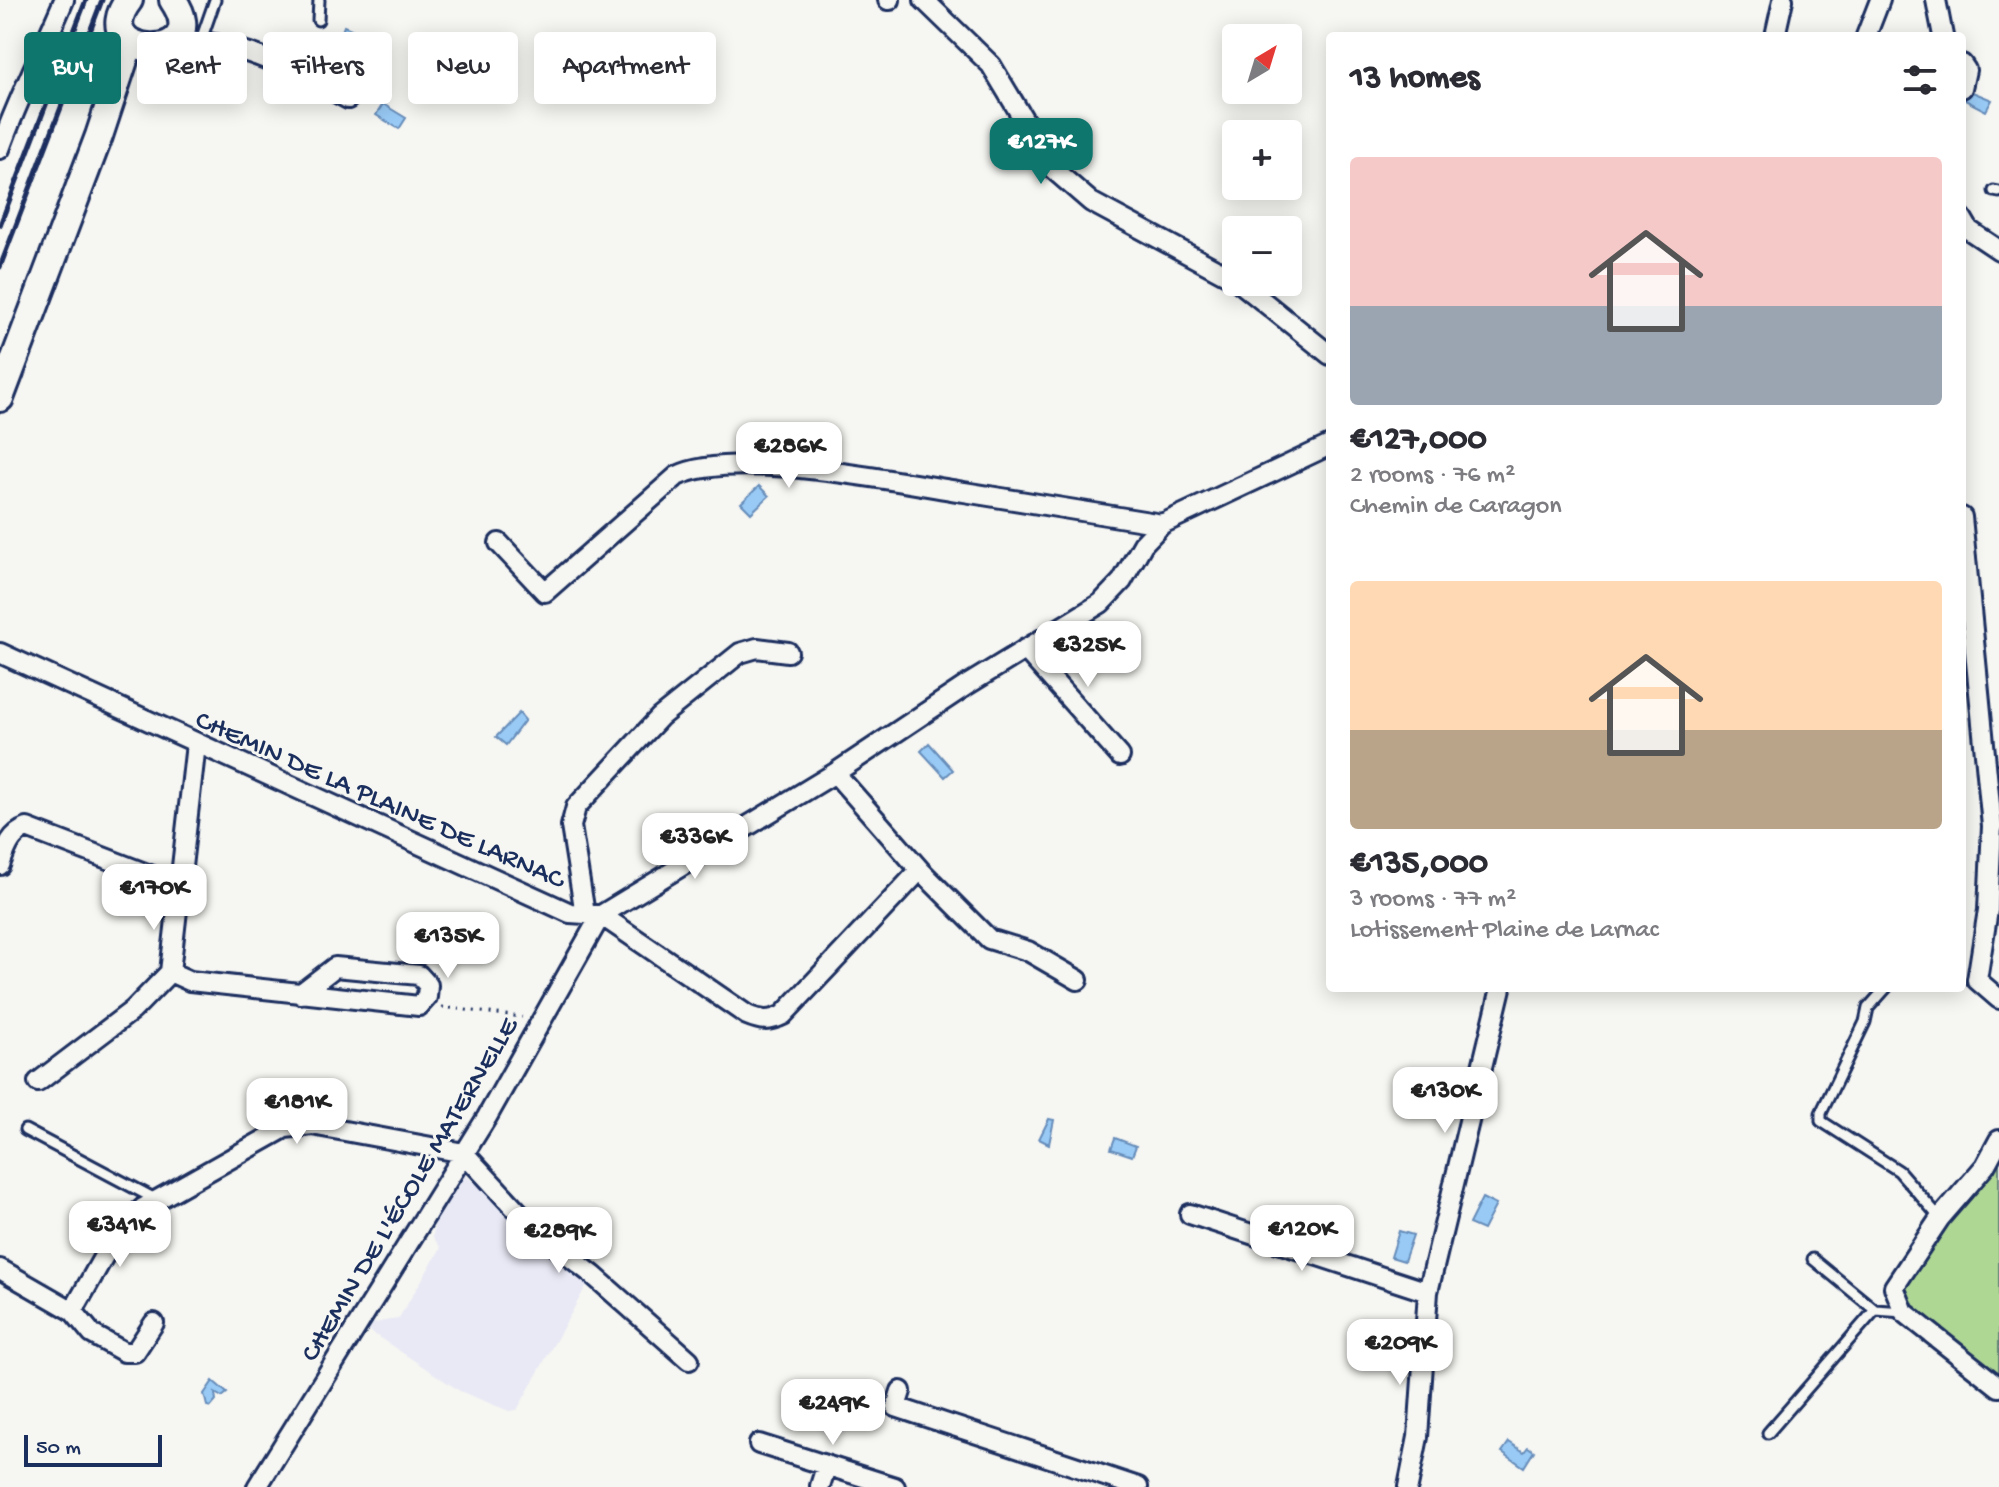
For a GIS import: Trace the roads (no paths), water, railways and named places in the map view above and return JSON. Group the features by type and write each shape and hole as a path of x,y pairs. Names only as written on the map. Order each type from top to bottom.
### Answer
{"main road":[{"path":"0,398 99,136 130,42 121,24 121,14 129,0"},
{"path":"130,42 176,22"},
{"path":"99,136 133,75 176,22"}],"street":[{"path":"0,149 17,100 34,73 64,0"},
{"path":"924,0 991,65 1054,170 1091,202 1222,272"},
{"path":"1776,32 1783,0"},
{"path":"1868,32 1880,0"},
{"path":"1936,0 1942,32"},
{"path":"176,22 263,58"},
{"path":"1966,225 1999,250"},
{"path":"1257,296 1326,352"},
{"path":"788,652 757,648 740,653 660,717 576,807 571,826 593,914 835,773 1101,603 1122,581 1143,544 1162,524 1326,447"},
{"path":"499,543 545,592 677,476 694,468 718,465 842,473 1162,524"},
{"path":"1966,558 1992,826 1994,912 1970,980 1999,999"},
{"path":"1025,649 1120,756"},
{"name":"CHEMIN DE LA PLAINE DE LARNAC","path":"0,653 570,913 593,914 759,1021 773,1021 783,1015 920,870"},
{"path":"38,1082 133,1010 170,972 196,744"},
{"path":"835,773 920,870 989,939 1028,951 1078,980"},
{"path":"0,865 8,844 17,832 27,828 181,887"},
{"name":"CHEMIN DE L'ÉCOLE MATERNELLE","path":"257,1487 464,1153 542,1019 593,914"},
{"path":"170,972 190,981 300,994 419,1006 427,997 428,985 419,975 335,967 300,994"},
{"path":"1408,1487 1418,1437 1428,1292 1500,992"},
{"path":"73,1311 118,1231 150,1204 275,1132 293,1126 312,1125 464,1153 535,1230 593,1275 689,1360"},
{"path":"1999,1140 1985,1166 1940,1218 1894,1287 1904,1312 1999,1387"},
{"path":"1190,1214 1428,1292"},
{"path":"0,1269 73,1311 92,1334 130,1353 140,1348 154,1323"},
{"path":"901,1391 896,1407 1138,1487"},
{"path":"759,1444 895,1487"},
{"path":"820,1486 826,1467"}],"lane":[{"path":"176,22 215,0"},
{"path":"318,20 319,0"},
{"path":"1882,992 1868,1008 1865,1022 1821,1113 1821,1121 1899,1171 1940,1218"},
{"path":"25,1130 150,1204"},
{"path":"1813,1259 1875,1310 1904,1312"},
{"path":"1768,1433 1875,1310"}],"water":[{"path":"344,26 356,31 356,32 342,32"},
{"path":"1970,91 1992,100 1986,111 1966,98"},
{"path":"383,104 406,118 399,129 376,115"},
{"path":"759,486 769,496 751,513 741,503"},
{"path":"1079,645 1088,655 1070,671 1061,661"},
{"path":"519,713 525,720 506,745 496,737"},
{"path":"929,743 953,770 945,777 921,751"},
{"path":"1049,1119 1054,1120 1049,1144 1039,1139"},
{"path":"1115,1138 1136,1146 1132,1156 1111,1149"},
{"path":"1482,1198 1496,1205 1483,1230 1469,1224"},
{"path":"1399,1231 1413,1235 1404,1261 1391,1257"},
{"path":"213,1381 227,1393 222,1397 215,1393 216,1401 211,1407 207,1406 204,1394"},
{"path":"1509,1442 1524,1452 1528,1447 1534,1451 1524,1467 1502,1452"}],"railway":[{"path":"0,225 86,0"},
{"path":"0,267 102,0"}]}
